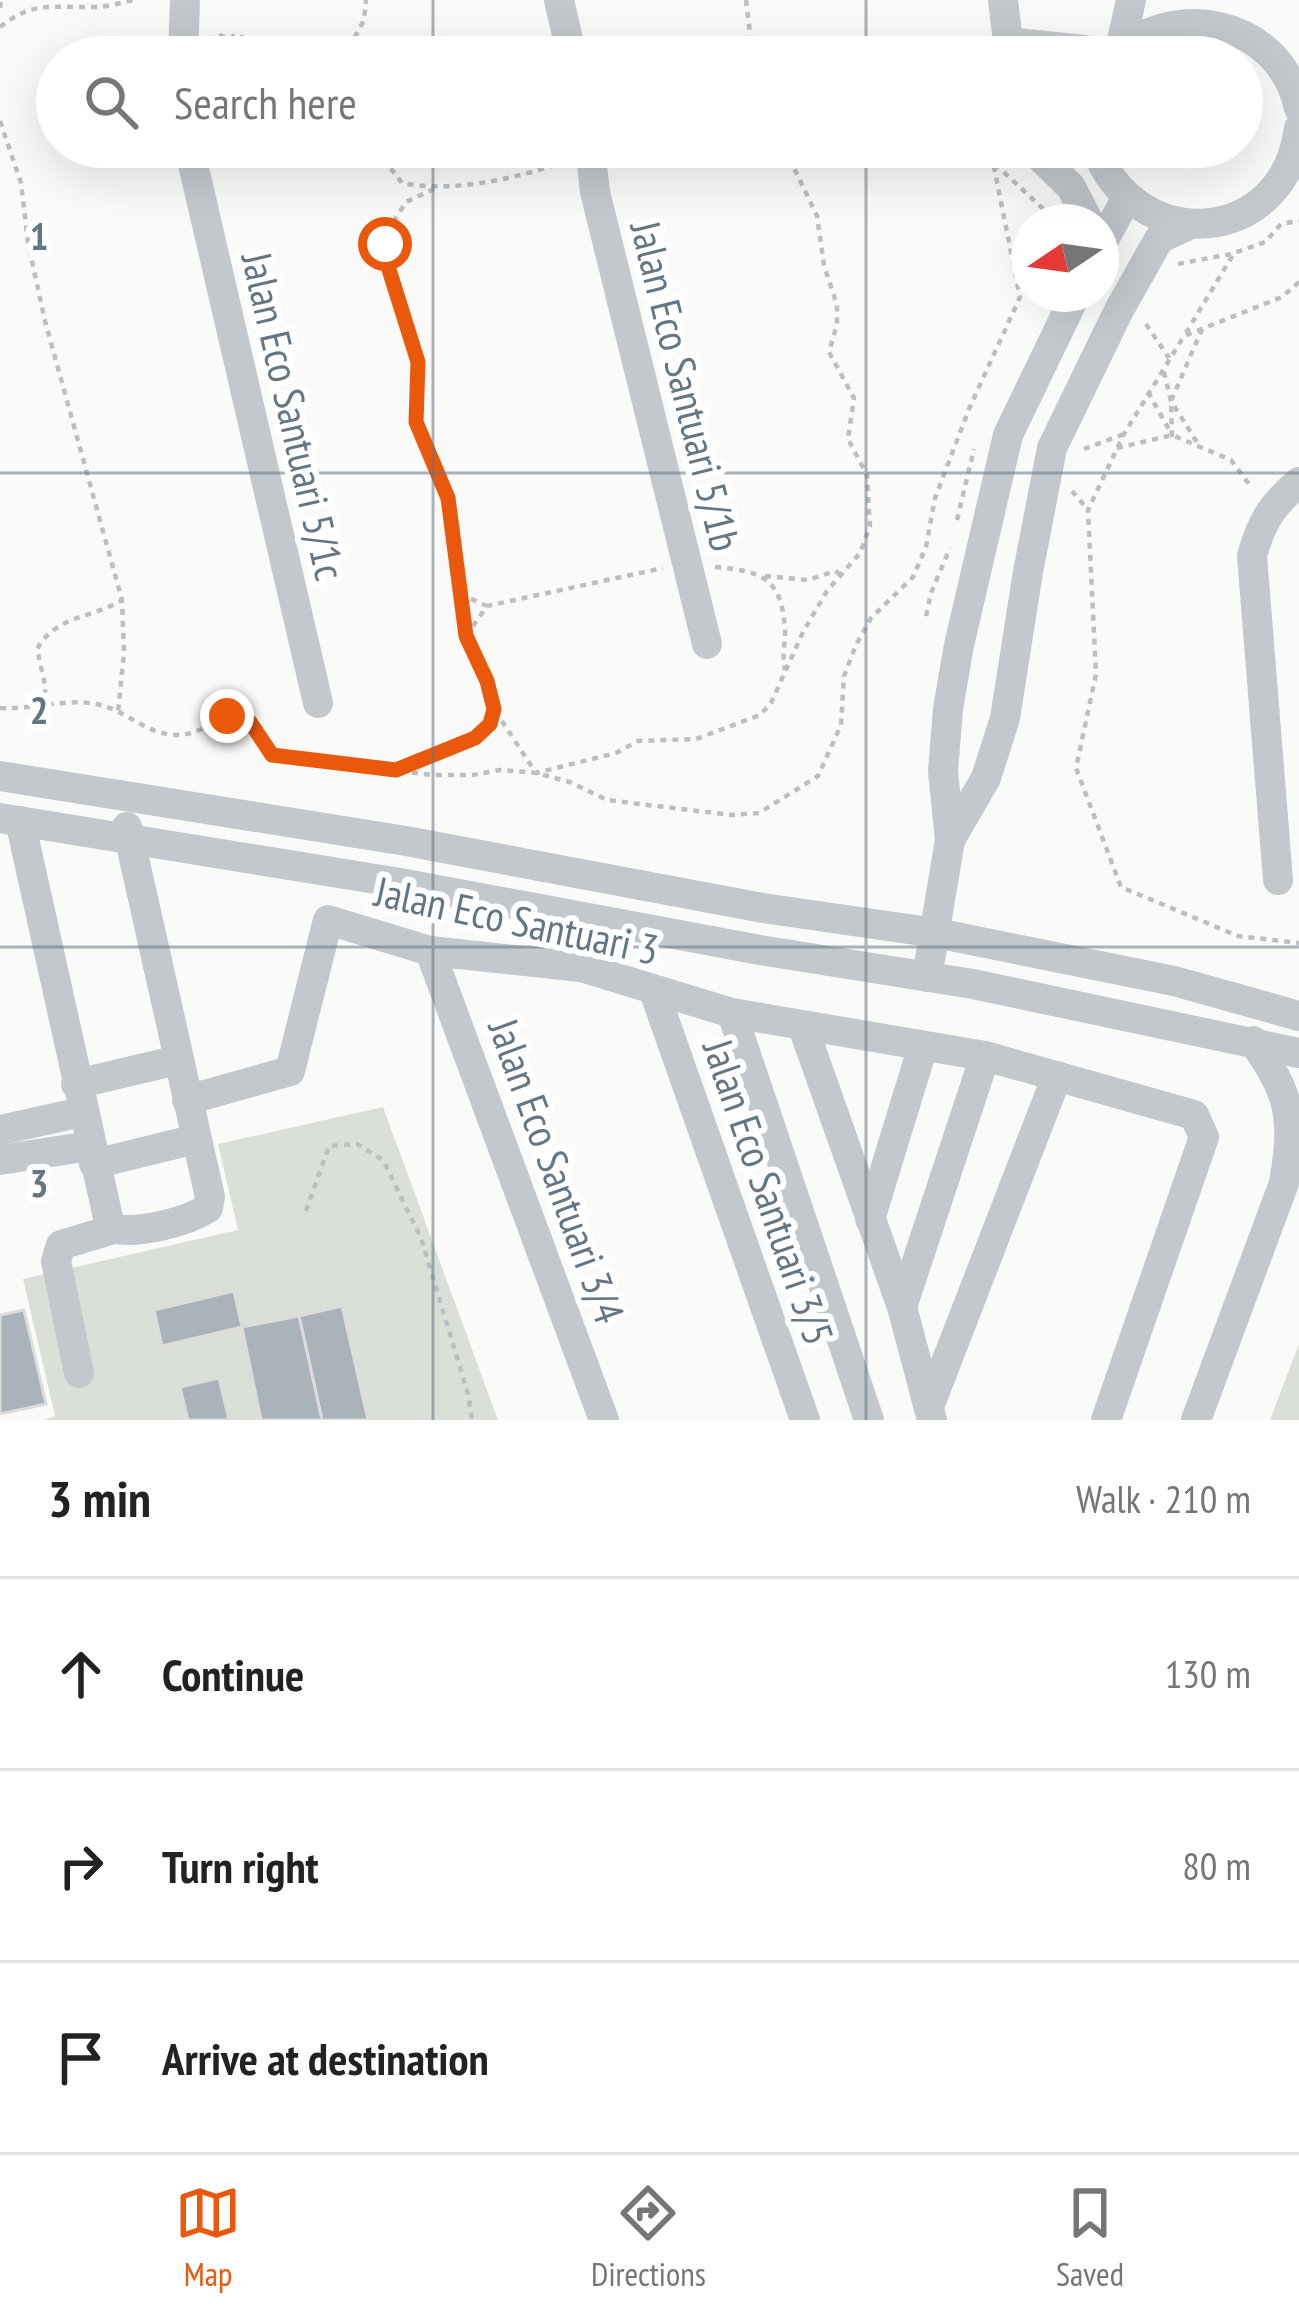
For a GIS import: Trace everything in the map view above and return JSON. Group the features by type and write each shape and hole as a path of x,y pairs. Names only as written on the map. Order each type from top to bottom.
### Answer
{"street":[{"path":"184,36 185,0"},
{"path":"559,0 567,36"},
{"path":"1004,0 1005,36"},
{"path":"1121,36 1131,0"},
{"path":"1136,36 1174,8 1214,16 1257,36"},
{"path":"1263,41 1274,50 1297,90"},
{"path":"1103,168 1126,199 1155,217 1189,225 1224,222 1256,207 1281,182 1296,150 1299,128"},
{"name":"Jalan Eco Santuari 5/1c","path":"194,168 318,703"},
{"name":"Jalan Eco Santuari 5/1b","path":"593,168 707,644"},
{"path":"1051,168 1079,204"},
{"path":"1119,212 1126,199"},
{"path":"950,840 986,778 1005,718 1052,448 1119,310 1160,239 1189,225"},
{"path":"927,976 950,840 943,771 948,709 977,563 1008,435 1067,312"},
{"path":"1278,880 1252,556 1261,520 1299,482"},
{"path":"0,776 406,841 763,908 936,932 1174,981 1299,1016"},
{"path":"80,1373 56,1262 61,1245 114,1229 127,1231 196,1216 208,1208 210,1197 120,798"},
{"path":"114,1229 10,820 927,976 1299,1053"},
{"name":"Jalan Eco Santuari 3","path":"187,1100 290,1071 328,920 430,951 581,967 732,1013 985,1056 1193,1115 1204,1137 1106,1420"},
{"name":"Jalan Eco Santuari 3/4","path":"430,951 604,1420"},
{"name":"Jalan Eco Santuari 3/5","path":"654,991 805,1420"},
{"path":"732,1013 868,1420"},
{"path":"803,1027 902,1307 931,1412"},
{"path":"1196,1420 1284,1183 1290,1145 1289,1105 1253,1041"},
{"path":"870,1219 923,1046"},
{"path":"902,1307 985,1056"},
{"path":"0,1130 178,1060"},
{"path":"931,1412 1057,1076"},
{"path":"0,1160 92,1155 196,1139"}],"path":[{"path":"34,0 98,7 133,0"},
{"path":"355,36 364,20 366,0"},
{"path":"746,0 750,36"},
{"path":"0,27 14,15 42,4"},
{"path":"218,34 223,36"},
{"path":"0,121 21,183 45,321 122,600 124,652 118,712"},
{"path":"390,168 402,183 406,202"},
{"path":"526,168 434,189 406,202 388,230 386,260 418,362 416,422 448,498 466,636 494,709 536,773"},
{"path":"536,773 616,753 638,740 696,739 760,716 771,703 803,632 840,574 860,553 870,526 871,496 867,475 848,439 854,398 829,352 839,315 824,265 817,216 794,168"},
{"path":"0,708 68,701 99,704 160,734 181,736 238,714 250,722 272,755 432,776 473,776 500,770 536,773 570,782 607,800 731,815 759,813 818,776 841,725 844,676 856,645 871,619 913,578 926,547 935,498 1020,297 994,168"},
{"path":"999,168 1040,204"},
{"path":"402,183 434,189"},
{"path":"1167,270 1234,254 1265,242 1281,224 1299,221"},
{"path":"1234,254 1124,434 1088,510 1096,674 1076,768 1121,886 1238,936 1299,943"},
{"path":"1184,336 1282,297 1299,282"},
{"path":"1171,401 1202,329"},
{"path":"1163,368 1172,435"},
{"path":"1148,392 1172,435"},
{"path":"1171,401 1200,447"},
{"path":"969,409 986,415"},
{"path":"1072,454 1124,434"},
{"path":"957,520 979,435"},
{"path":"1117,448 1172,435 1231,460 1269,510"},
{"path":"1065,483 1088,510"},
{"path":"926,616 953,542"},
{"path":"458,593 487,606 668,566"},
{"path":"706,566 808,580 835,571 840,574"},
{"path":"765,576 777,590 785,670"},
{"path":"39,706 46,689 37,649 44,636 54,626 104,612 122,600"},
{"path":"466,636 487,606"},
{"path":"396,770 475,738 490,724 494,709"},
{"path":"307,1211 329,1146 358,1144 383,1160 421,1238 472,1420"}],"shaded area":[{"path":"383,1107 498,1420 43,1420 55,1416 23,1279 238,1230 218,1144"},
{"path":"1299,1344 1299,1420 1270,1420"}],"building":[{"path":"234,1291 242,1327 162,1346 154,1310"},
{"path":"342,1306 368,1420 322,1420 299,1316"},
{"path":"24,1310 46,1404 0,1414 0,1315"},
{"path":"299,1316 322,1420 261,1420 242,1327"},
{"path":"219,1378 229,1420 188,1420 180,1387"}],"route":[{"path":"227,716 238,714 250,722 272,755 396,770 475,738 490,724 494,709 466,636 458,593 448,498 416,422 418,362 385,244"}]}
